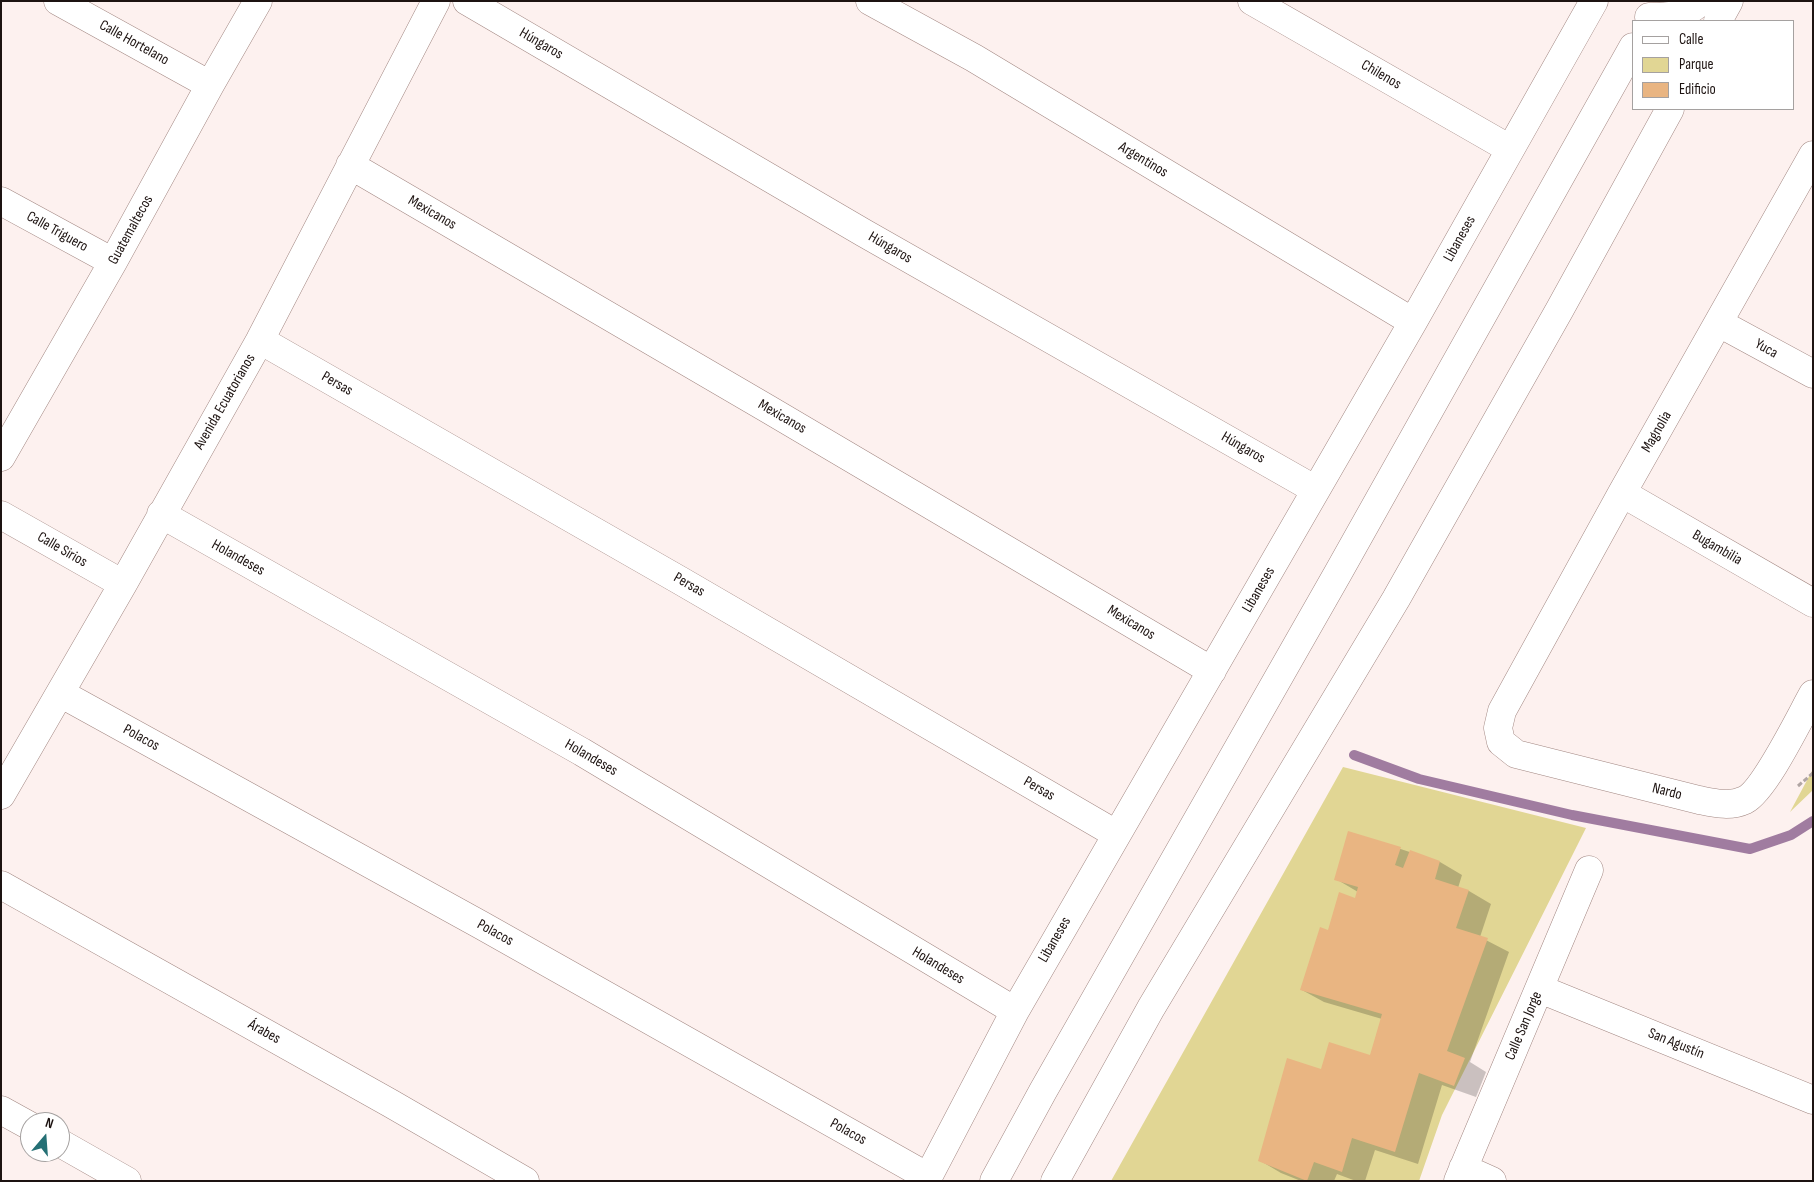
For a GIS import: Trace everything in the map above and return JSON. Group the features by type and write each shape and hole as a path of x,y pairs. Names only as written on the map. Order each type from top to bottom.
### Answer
{"street":[{"name":"Calle Hortelano","path":"58,1 210,85"},
{"name":"Guatemaltecos","path":"5,440 113,262 258,1"},
{"name":"Avenida Ecuatorianos","path":"1,795 123,584 260,340 436,1"},
{"name":"Húngaros","path":"467,1 864,233 1316,490"},
{"name":"Argentinos","path":"870,1 974,58 1413,322"},
{"name":"Chilenos","path":"1252,1 1510,149"},
{"name":"Libaneses","path":"927,1179 1015,1011 1413,322 1594,1"},
{"path":"1651,13 1678,16 1691,10 1700,1"},
{"path":"1719,20 1729,1"},
{"path":"994,1181 1632,49"},
{"path":"1054,1181 1151,1008 1396,599 1560,309 1669,110"},
{"name":"Magnolia","path":"1502,711 1622,493 1813,155"},
{"name":"Mexicanos","path":"350,165 1212,671"},
{"name":"Calle Triguero","path":"1,202 113,262"},
{"name":"Yuca","path":"1719,323 1813,374"},
{"name":"Persas","path":"260,340 682,581 1116,834"},
{"name":"Bugambilia","path":"1622,493 1813,603"},
{"name":"Holandeses","path":"161,514 582,752 1015,1011"},
{"name":"Calle Sirios","path":"1,515 123,584"},
{"name":"Polacos","path":"60,693 490,930 927,1179"},
{"name":"Nardo","path":"1502,711 1498,728 1501,742 1516,754 1718,804 1746,800 1758,788 1770,772 1813,694"},
{"name":"Calle San Jorge","path":"1460,1174 1589,870"},
{"name":"Árabes","path":"1,886 390,1103 525,1181"},
{"name":"San Agustín","path":"1540,989 1813,1100"},
{"path":"1,1110 20,1120"},
{"path":"70,1149 127,1181"},
{"path":"1460,1174 1492,1181"}],"green space":[{"path":"1343,767 1586,828 1442,1115 1419,1181 1111,1181"},
{"path":"1813,769 1813,790 1790,812"}],"building":[{"path":"1348,831 1401,847 1395,865 1403,868 1410,850 1440,861 1435,879 1469,890 1456,928 1488,938 1447,1051 1465,1058 1454,1086 1419,1073 1395,1152 1352,1138 1342,1172 1314,1162 1307,1181 1258,1161 1287,1058 1321,1069 1329,1042 1370,1055 1382,1014 1300,990 1320,927 1328,930 1339,892 1355,898 1358,887 1334,880"}],"waterway":[{"path":"1354,755 1419,779 1572,815 1750,849 1791,835 1813,821"}]}
